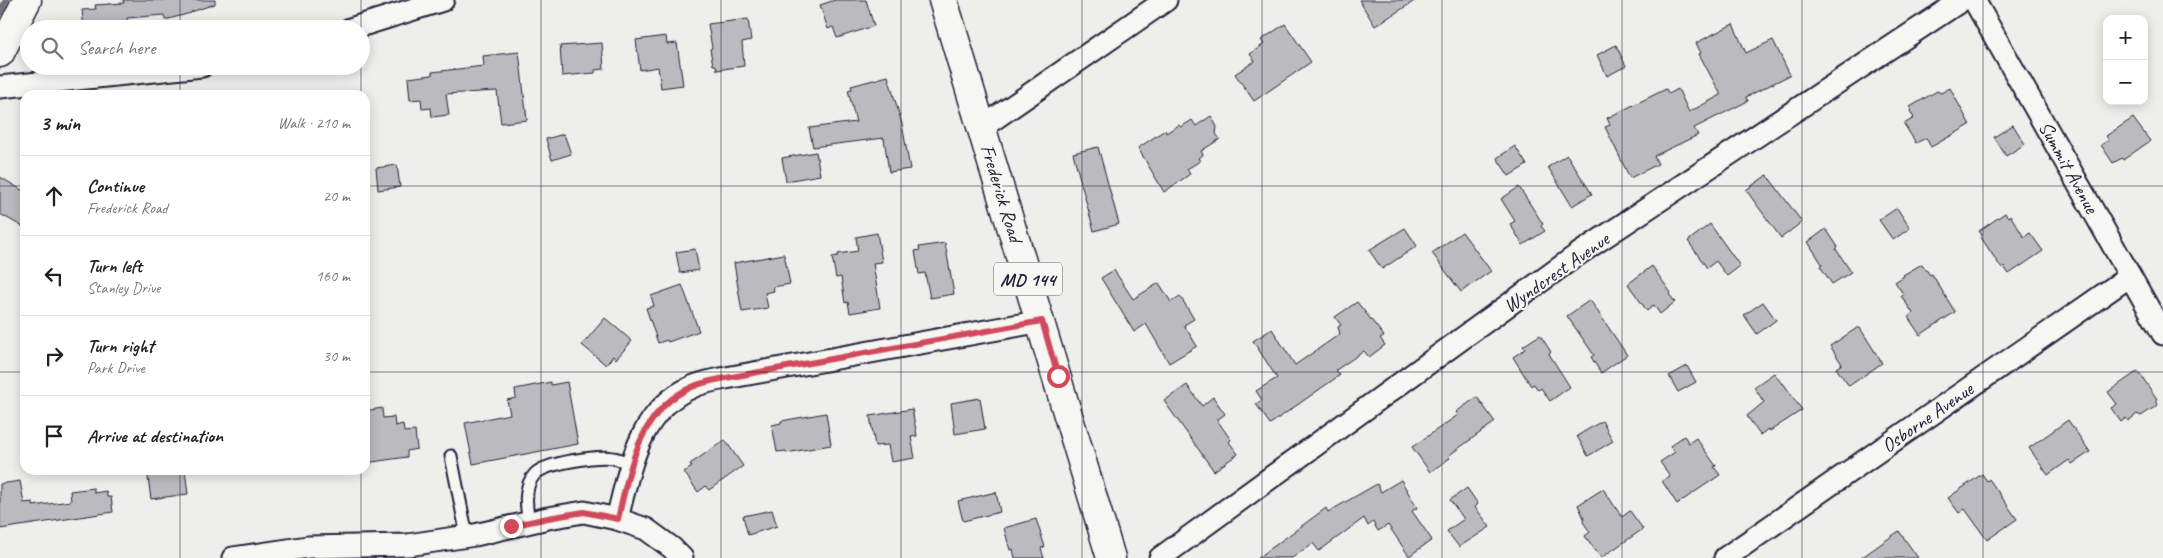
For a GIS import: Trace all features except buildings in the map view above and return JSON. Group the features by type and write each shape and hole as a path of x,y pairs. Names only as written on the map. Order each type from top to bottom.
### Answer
{"main road":[{"path":"0,53 27,0"},
{"name":"Frederick Road","path":"943,0 1042,321 1112,558"}],"street":[{"path":"370,23 443,0"},
{"path":"981,128 1166,0"},
{"name":"Wyndcrest Avenue","path":"1160,558 1577,255 1962,0"},
{"name":"Summit Avenue","path":"1974,0 2163,334"},
{"path":"0,87 115,75"},
{"name":"Osborne Avenue","path":"1725,558 2130,276"},
{"path":"618,519 640,439 654,416 671,399 693,386 726,378 1042,321"},
{"path":"233,558 308,548 364,552 468,536 584,512 618,519 646,529 672,548 682,558"}],"lane":[{"path":"451,456 468,536"},
{"path":"529,522 526,504 528,486 535,473 548,467 592,458 612,458 632,464"}],"waterway":[{"path":"0,12 6,0"}],"route":[{"path":"511,526 584,512 618,519 629,473 640,439 654,416 671,399 693,386 726,378 1042,321 1058,376"}]}
